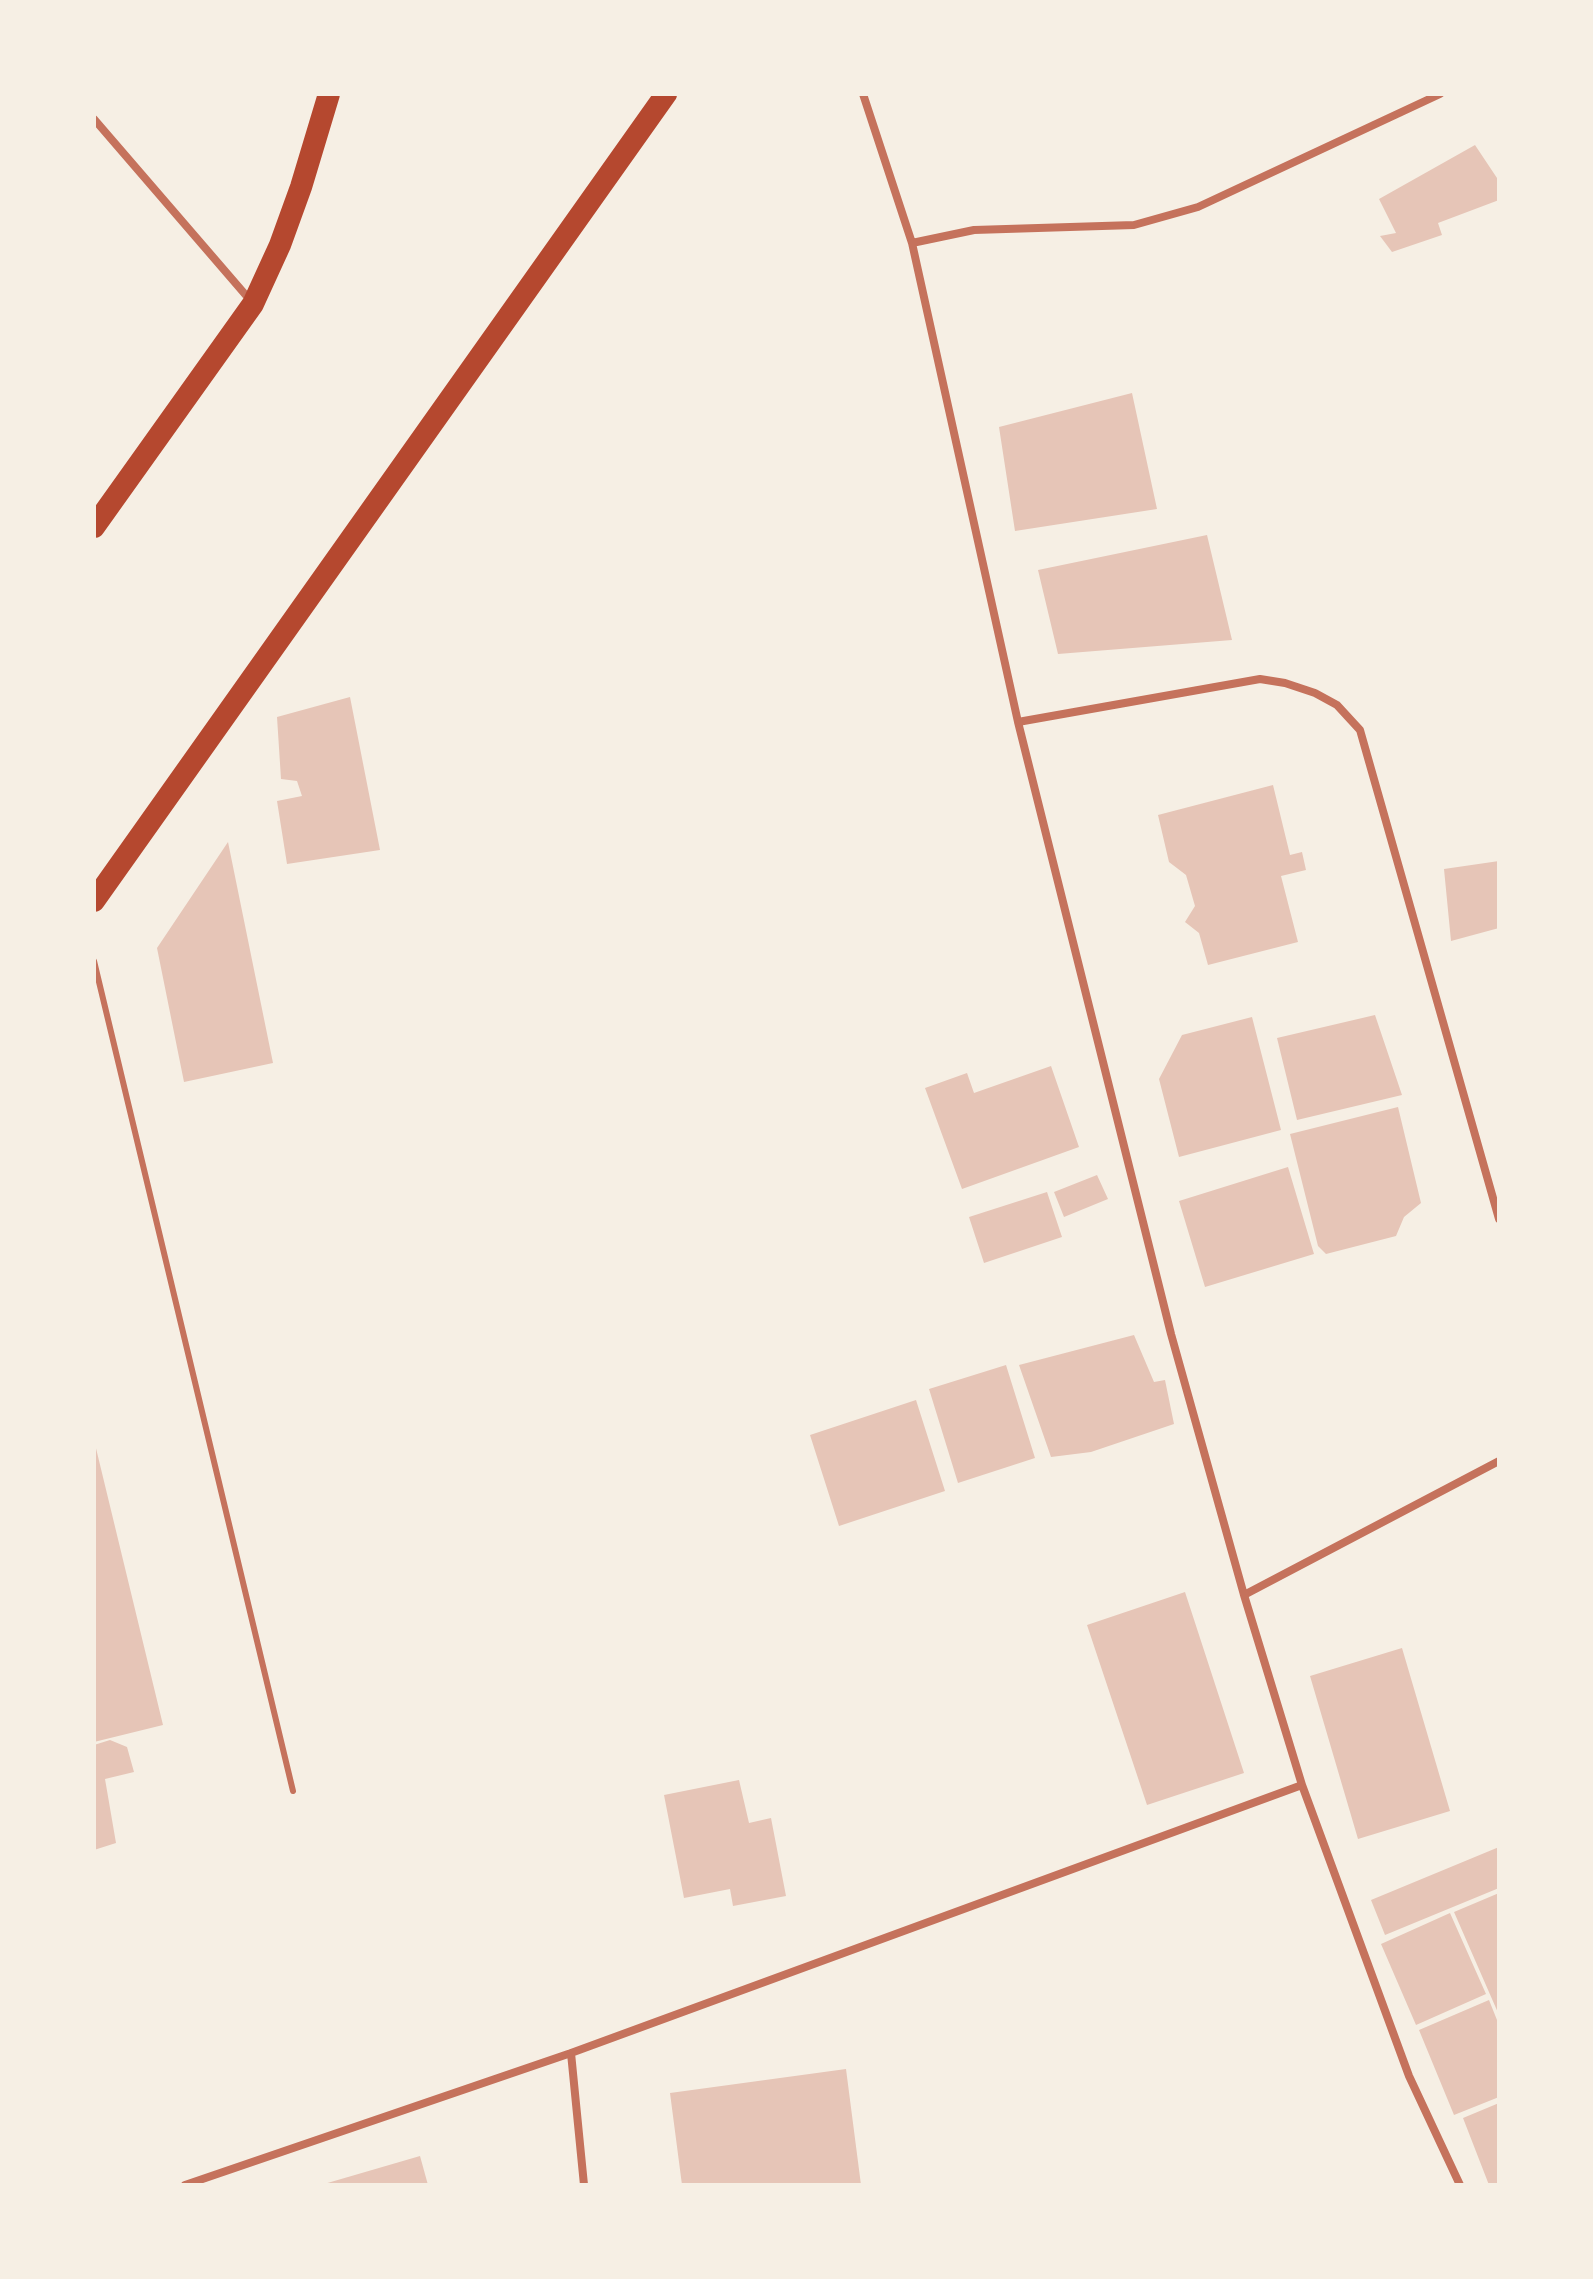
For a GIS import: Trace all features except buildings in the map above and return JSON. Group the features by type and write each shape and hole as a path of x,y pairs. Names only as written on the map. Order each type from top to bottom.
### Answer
{"highway":[{"path":"94,527 253,304 301,187 329,94"},
{"path":"94,901 666,94"}],"street":[{"path":"863,94 912,243 1018,722 1171,1334 1244,1595 1302,1785 1409,2076 1460,2185"},
{"path":"912,243 974,230 1134,225 1173,215 1198,207 1440,94"},
{"path":"94,119 253,304"},
{"path":"1018,722 1260,679 1315,693 1337,705 1360,730 1499,1219"},
{"path":"1244,1595 1499,1461"},
{"path":"185,2185 571,2053 1302,1785"},
{"path":"571,2053 584,2185"}],"lane":[{"path":"94,961 293,1791"}]}
